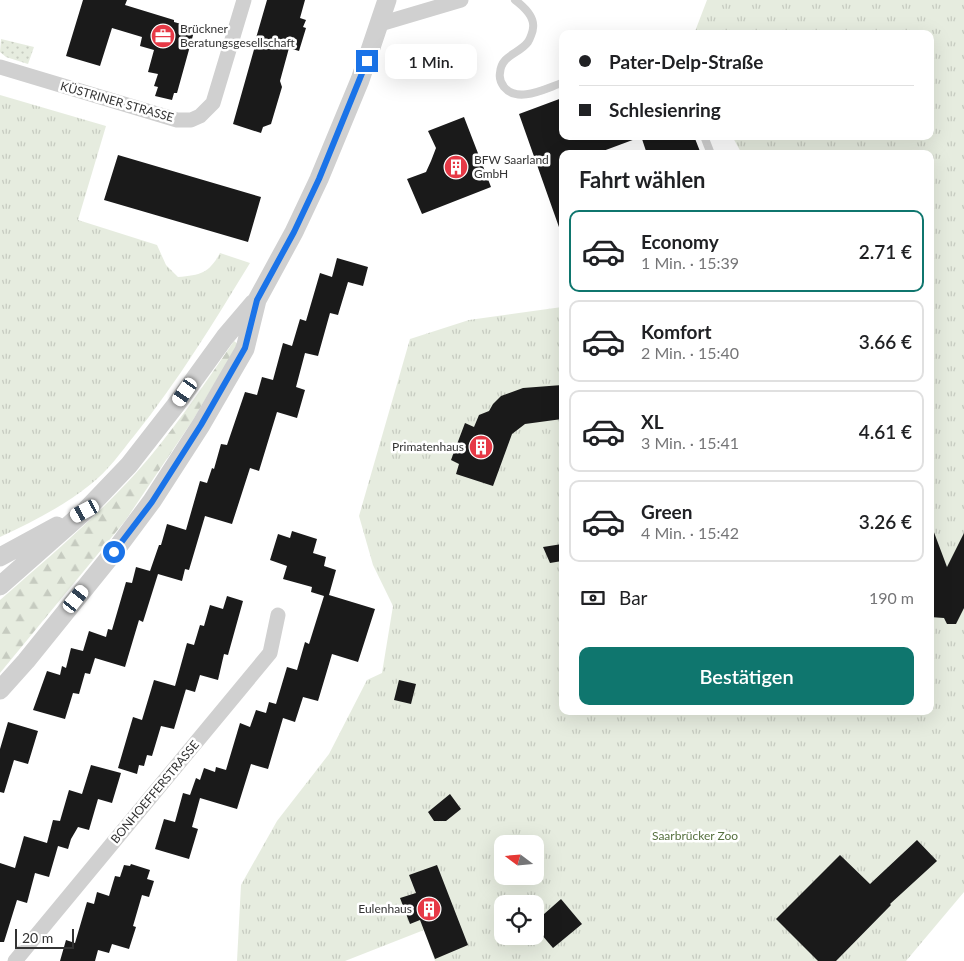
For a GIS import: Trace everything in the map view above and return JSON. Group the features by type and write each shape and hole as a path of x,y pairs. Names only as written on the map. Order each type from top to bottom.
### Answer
{"street":[{"name":"KÜSTRINER STRASSE","path":"0,68 177,120 191,120 200,116 213,103 244,0"},
{"path":"0,586 85,511 129,465 175,406 224,337 257,300 294,232 319,179 360,80 387,0"},
{"path":"380,24 461,0"},
{"path":"0,690 26,661 152,502 201,425 245,348 257,300"},
{"path":"0,557 85,511"},
{"name":"BONHOEFFERSTRASSE","path":"15,961 270,653 278,615"}],"lane":[{"path":"515,0 531,16 534,28 528,43 506,58 501,67 501,82 506,89 515,94 525,95 559,84"}],"green space":[{"name":"Saarbrücker Zoo","path":"707,0 964,0 964,892 906,961 435,961 424,930 345,961 237,961 241,885 277,821 329,754 367,680 382,673 393,606 373,565 359,516 410,339 469,320 559,307 559,715 934,715 934,150 740,150 734,140 934,140 934,30 696,30"},
{"path":"1,39 34,47 28,64 6,57 0,52"},
{"path":"0,95 106,126 78,220 157,245 166,265 178,277 204,272 212,265 220,253 250,263 181,373 109,467 91,484 70,499 0,537"},
{"path":"234,341 238,344 193,420 125,521 0,673 0,600 87,523 136,473 175,426"}],"building":[{"path":"83,0 127,0 125,5 195,28 177,93 174,93 172,100 155,96 158,87 154,86 158,74 148,72 154,50 140,46 142,37 112,28 100,66 66,56"},
{"path":"267,0 305,0 300,18 306,20 303,27 306,28 299,51 289,48 280,81 282,87 271,124 263,127 261,133 233,124"},
{"path":"559,99 559,140 633,140 606,150 559,150 559,227 519,114"},
{"name":"BFW Saarland GmbH","path":"464,117 491,187 422,214 407,179 426,172 431,161 436,148 428,131"},
{"path":"642,140 696,140 699,150 646,150"},
{"path":"118,155 261,197 248,242 104,200"},
{"path":"337,258 368,267 363,286 348,282 338,315 330,313 318,356 305,353 296,387 305,390 297,418 277,412 259,471 250,468 232,524 205,516 189,570 185,569 182,581 158,574 143,622 139,620 125,667 95,658 90,674 85,673 79,694 73,693 65,719 33,710 47,671 60,675 62,666 66,668 71,648 83,651 89,631 106,637 108,629 112,630 126,582 132,583 136,567 150,571 159,545 161,545 167,524 186,530 200,481 207,483 212,468 214,469 221,444 227,445 245,392 257,395 262,377 273,380 283,343 292,346 300,319 306,321 320,273 332,277"},
{"name":"Primatenhaus","path":"559,385 559,419 525,424 512,434 493,486 456,474 459,464 451,460 465,423 474,427 479,415 489,411 501,396 523,388"},
{"path":"292,531 317,539 313,553 326,557 324,566 336,570 329,595 375,609 358,662 332,654 318,701 303,697 295,722 283,718 268,769 251,764 237,809 200,798 192,827 198,829 189,859 155,849 164,819 175,822 183,793 190,795 196,778 200,780 204,768 215,772 216,767 226,770 240,723 250,727 256,710 266,713 269,702 276,704 287,667 297,670 305,642 309,644 324,596 311,592 312,587 283,579 287,566 270,560 278,534 290,538"},
{"path":"934,532 947,567 964,533 964,608 956,624 947,624 944,618 934,617"},
{"path":"559,544 559,562 550,563 543,547"},
{"path":"227,596 243,601 228,655 224,654 218,680 200,675 195,692 186,689 174,729 161,726 152,756 147,755 144,766 139,765 137,774 118,768 133,717 142,720 154,680 175,686 187,643 194,645 200,625 204,626 210,605 223,609"},
{"path":"399,680 416,684 411,704 394,700"},
{"path":"8,722 38,731 28,764 14,760 4,793 0,792 0,749"},
{"path":"91,765 121,773 112,803 98,799 89,830 78,827 68,849 58,846 49,877 35,873 27,903 17,900 4,942 0,942 0,863 15,868 24,836 47,843 53,820 60,821 69,790 82,794"},
{"path":"450,794 461,809 446,821 434,821 428,812"},
{"path":"917,840 937,861 890,904 836,961 818,961 776,919 840,855 870,884"},
{"path":"131,864 150,870 147,879 154,881 149,897 142,895 133,926 136,927 129,949 112,944 109,953 98,950 95,961 60,961 66,940 75,943 87,902 94,904 97,892 109,896 115,876 120,877 124,865 130,866"},
{"name":"Eulenhaus","path":"437,865 468,945 435,959 420,920 410,924 400,898 416,893 409,875"},
{"path":"561,899 582,924 553,948 544,938 544,914"}],"place":[{"name":"Brückner Beratungsgesellschaft","path":"163,36"},
{"name":"BFW Saarland GmbH","path":"456,167"},
{"name":"Primatenhaus","path":"481,447"},
{"name":"Eulenhaus","path":"429,909"}],"route":[{"path":"114,552 152,502 201,425 245,348 257,300 294,232 319,179 367,61"}]}
